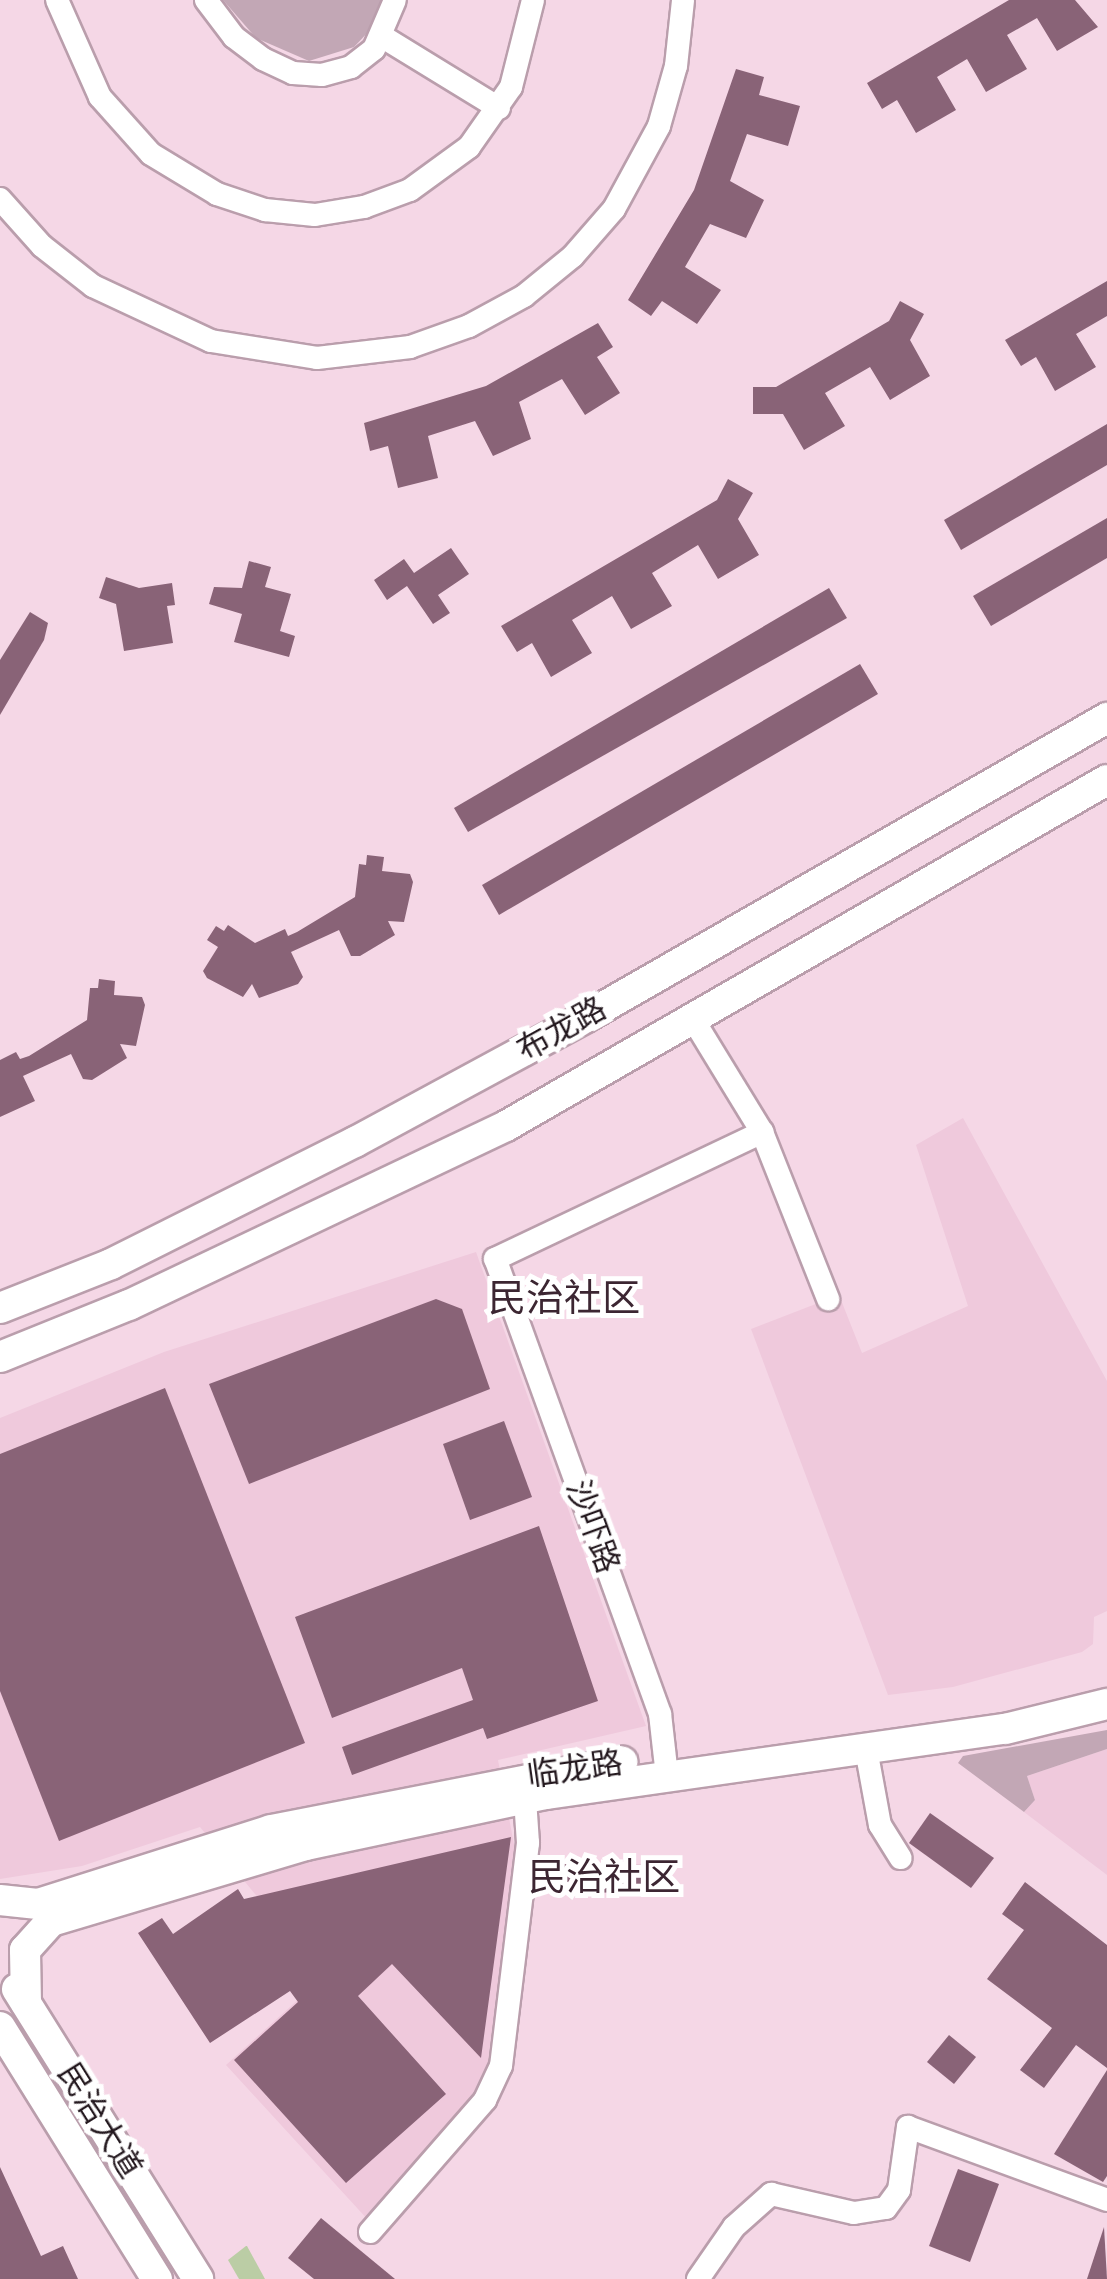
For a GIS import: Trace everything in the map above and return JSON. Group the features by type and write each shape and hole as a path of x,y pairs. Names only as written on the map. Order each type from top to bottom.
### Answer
{"main road":[{"name":"布龙路","path":"0,1308 112,1264 372,1133 1107,718"},
{"name":"布龙路","path":"0,1357 381,1190 694,1021 1107,780"},
{"name":"临龙路","path":"55,1909 306,1844 666,1767 996,1713 1107,1682"},
{"name":"临龙路","path":"55,1909 271,1830 571,1768 666,1767 866,1749 1005,1729 1107,1704"},
{"path":"0,1900 55,1909"},
{"path":"26,2003 20,1965 26,1948 55,1909"},
{"name":"民治大道","path":"0,1962 198,2279"},
{"name":"民治大道","path":"0,2026 157,2279"}],"street":[{"path":"57,0 87,75 132,137 194,183 265,210 315,214 387,200 451,163 499,108 521,64 533,0"},
{"path":"206,0 248,49 293,72 336,72 363,59 383,37 395,0"},
{"path":"0,199 42,246 93,286 198,337 263,354 317,358 410,347 469,326 524,296 573,256 614,208 659,126 676,66 683,0"},
{"path":"383,37 499,108"},
{"path":"694,1021 762,1132 828,1300"},
{"name":"沙吓路","path":"666,1767 660,1714 495,1259 762,1132"},
{"path":"866,1749 880,1826 901,1858"},
{"path":"370,2232 484,2100 501,2066 528,1844 525,1798"},
{"path":"698,2279 734,2226 770,2194 854,2212 886,2208 900,2190 908,2126 1107,2200"}],"shaded area":[{"path":"223,0 381,0 371,29 354,47 309,61 256,38"},
{"path":"963,1118 1107,1381 1107,1611 1094,1617 1093,1644 1082,1652 953,1687 888,1695 751,1329 839,1295 862,1353 968,1306 916,1145"},
{"path":"476,1252 646,1726 498,1760 516,1855 491,2067 476,2097 369,2221 226,2065 323,1977 200,1827 82,1866 0,1879 0,1418 164,1352"},
{"path":"1107,1730 1107,1749 1027,1776 1035,1800 1024,1812 958,1763 963,1756"},
{"path":"1107,1749 1107,1875 1024,1812 1035,1800 1027,1776"},
{"path":"247,2246 265,2279 239,2279 228,2260"}],"building":[{"path":"1009,0 1075,0 1098,27 1057,51 1037,18 1007,35 1027,69 986,92 967,59 937,77 956,110 916,133 897,100 882,109 867,83"},
{"path":"736,69 764,77 759,95 800,106 788,146 747,134 730,181 764,200 746,238 710,224 685,267 721,290 697,324 662,301 651,316 628,300 694,190"},
{"path":"1107,281 1107,316 1076,334 1096,367 1055,391 1036,357 1021,366 1005,340"},
{"path":"900,301 924,314 910,340 930,376 890,400 870,367 825,393 845,426 804,450 783,414 753,414 753,387 776,387 889,321"},
{"path":"598,323 613,347 597,357 620,393 585,415 562,379 519,402 531,439 493,456 475,421 428,436 438,478 398,488 388,446 370,451 364,423 486,386"},
{"path":"1107,424 1107,465 961,550 944,520"},
{"path":"728,479 753,493 738,519 759,555 718,579 698,545 652,573 672,606 631,629 612,596 572,620 592,653 551,677 532,643 517,652 501,626 717,500"},
{"path":"1107,518 1107,558 991,626 973,596"},
{"path":"451,548 469,574 438,595 450,613 433,624 407,586 387,600 374,580 404,559 414,573"},
{"path":"249,561 271,567 265,587 291,594 280,631 295,636 289,657 234,642 242,614 209,604 214,587 242,588"},
{"path":"106,577 139,588 172,583 175,605 167,606 173,643 124,651 116,604 99,598"},
{"path":"829,588 847,618 468,832 454,808"},
{"path":"30,612 48,623 44,640 0,715 0,660"},
{"path":"860,664 878,694 499,915 482,885"},
{"path":"367,855 384,857 382,871 410,874 413,882 404,922 388,921 395,935 360,956 351,956 339,930 291,952 303,977 298,984 259,998 252,984 243,997 207,978 203,971 218,947 207,940 216,926 224,931 228,925 255,943 285,929 288,936 297,932 355,897 359,864 366,865"},
{"path":"99,979 115,981 114,995 142,997 145,1005 136,1046 120,1044 127,1058 92,1080 83,1079 71,1054 23,1076 35,1101 0,1117 0,1060 16,1052 20,1059 29,1056 87,1020 90,988 98,988"},
{"path":"436,1299 462,1309 490,1389 249,1484 209,1384"},
{"path":"165,1388 305,1743 59,1841 0,1691 0,1454"},
{"path":"504,1421 532,1497 470,1520 443,1444"},
{"path":"539,1526 598,1701 487,1739 483,1728 352,1775 342,1747 473,1700 462,1668 332,1718 295,1617"},
{"path":"930,1813 994,1858 971,1888 909,1843"},
{"path":"511,1837 481,2058 392,1964 358,1996 446,2094 346,2183 234,2060 298,2002 290,1991 210,2043 138,1933 162,1918 173,1934 238,1889 244,1899"},
{"path":"548,1864 649,1865 648,1893 547,1892"},
{"path":"1025,1882 1107,1945 1107,2068 1076,2045 1044,2088 1020,2070 1052,2028 987,1979 1024,1930 1002,1914"},
{"path":"949,2035 976,2057 954,2084 927,2062"},
{"path":"1107,2070 1107,2176 1103,2182 1054,2154"},
{"path":"0,2167 41,2256 63,2246 78,2279 0,2279"},
{"path":"958,2169 999,2184 970,2262 929,2246"},
{"path":"321,2218 395,2279 314,2279 288,2258"},
{"path":"1104,2227 1107,2279 1087,2279"}],"district":[{"name":"民治社区","path":"564,1300"},
{"name":"民治社区","path":"604,1879"}]}
